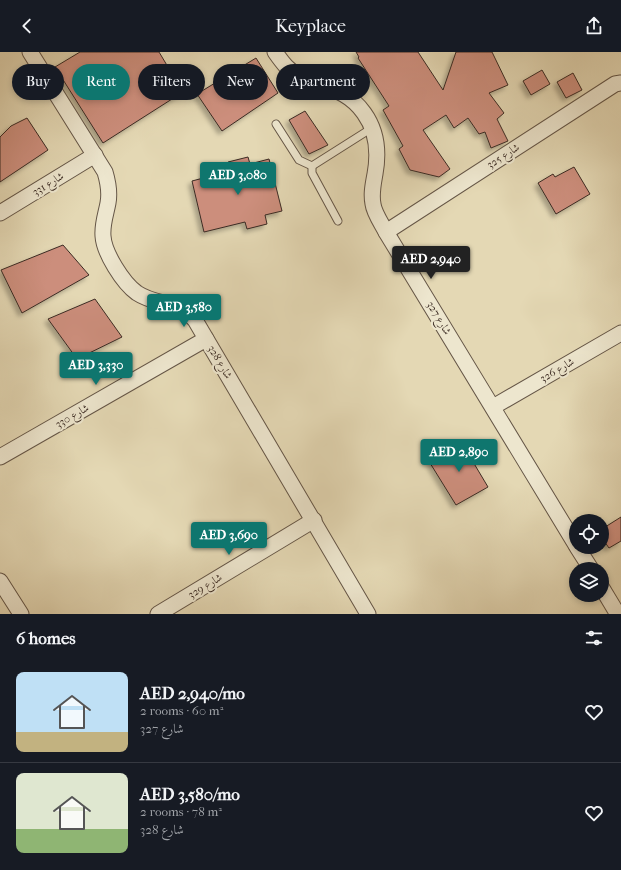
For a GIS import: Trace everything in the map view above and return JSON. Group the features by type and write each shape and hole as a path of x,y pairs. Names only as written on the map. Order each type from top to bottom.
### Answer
{"street":[{"name":"شارع 328","path":"30,52 105,172 109,187 103,237 109,255 124,281 137,292 154,302 171,305 185,311 195,320 368,614"},
{"name":"شارع 327","path":"274,52 284,65 300,77 338,90 353,101 364,113 375,135 378,153 372,190 373,207 386,232 494,407 569,533"},
{"name":"شارع 325","path":"386,232 615,84 621,83"},
{"name":"شارع 331","path":"0,213 95,155"},
{"name":"شارع 326","path":"494,407 621,332"},
{"name":"شارع 330","path":"0,457 206,339"},
{"name":"شارع 329","path":"158,614 314,520"},
{"path":"0,581 21,614"},
{"path":"609,599 618,613"}],"lane":[{"path":"276,124 299,160 312,166"},
{"path":"312,166 372,128"},
{"path":"312,166 312,173 338,221"}],"building":[{"path":"80,52 159,52 166,64 138,64 138,100 170,100 103,143 76,100 130,100 130,64 72,64 72,94 64,81 64,64 60,64"},
{"path":"356,52 418,52 443,90 456,52 492,52 508,85 489,93 504,113 497,119 508,141 491,148 485,132 479,134 468,118 454,128 446,115 423,130 450,169 439,177 410,170 399,149 403,146 383,110 389,106 370,77 370,64 362,64 358,58 359,57"},
{"path":"256,58 260,64 246,64"},
{"path":"542,70 550,84 531,95 523,81"},
{"path":"573,73 582,90 566,98 557,82"},
{"path":"268,77 276,90 276,94 268,100"},
{"path":"213,84 213,100 268,100 222,131 201,100 205,100 205,89"},
{"path":"305,111 328,145 309,154 289,120"},
{"path":"27,118 48,150 0,182 0,137 11,126"},
{"path":"248,157 250,164 269,159 282,211 265,215 267,224 247,229 245,222 204,232 192,181 230,171 228,162"},
{"path":"574,167 590,194 556,214 538,183 553,174 555,177"},
{"path":"63,245 89,275 22,313 1,270"},
{"path":"95,299 122,337 77,359 48,319"},
{"path":"460,440 488,487 456,505 430,463"},
{"path":"621,517 621,541 609,548 609,525"}]}
